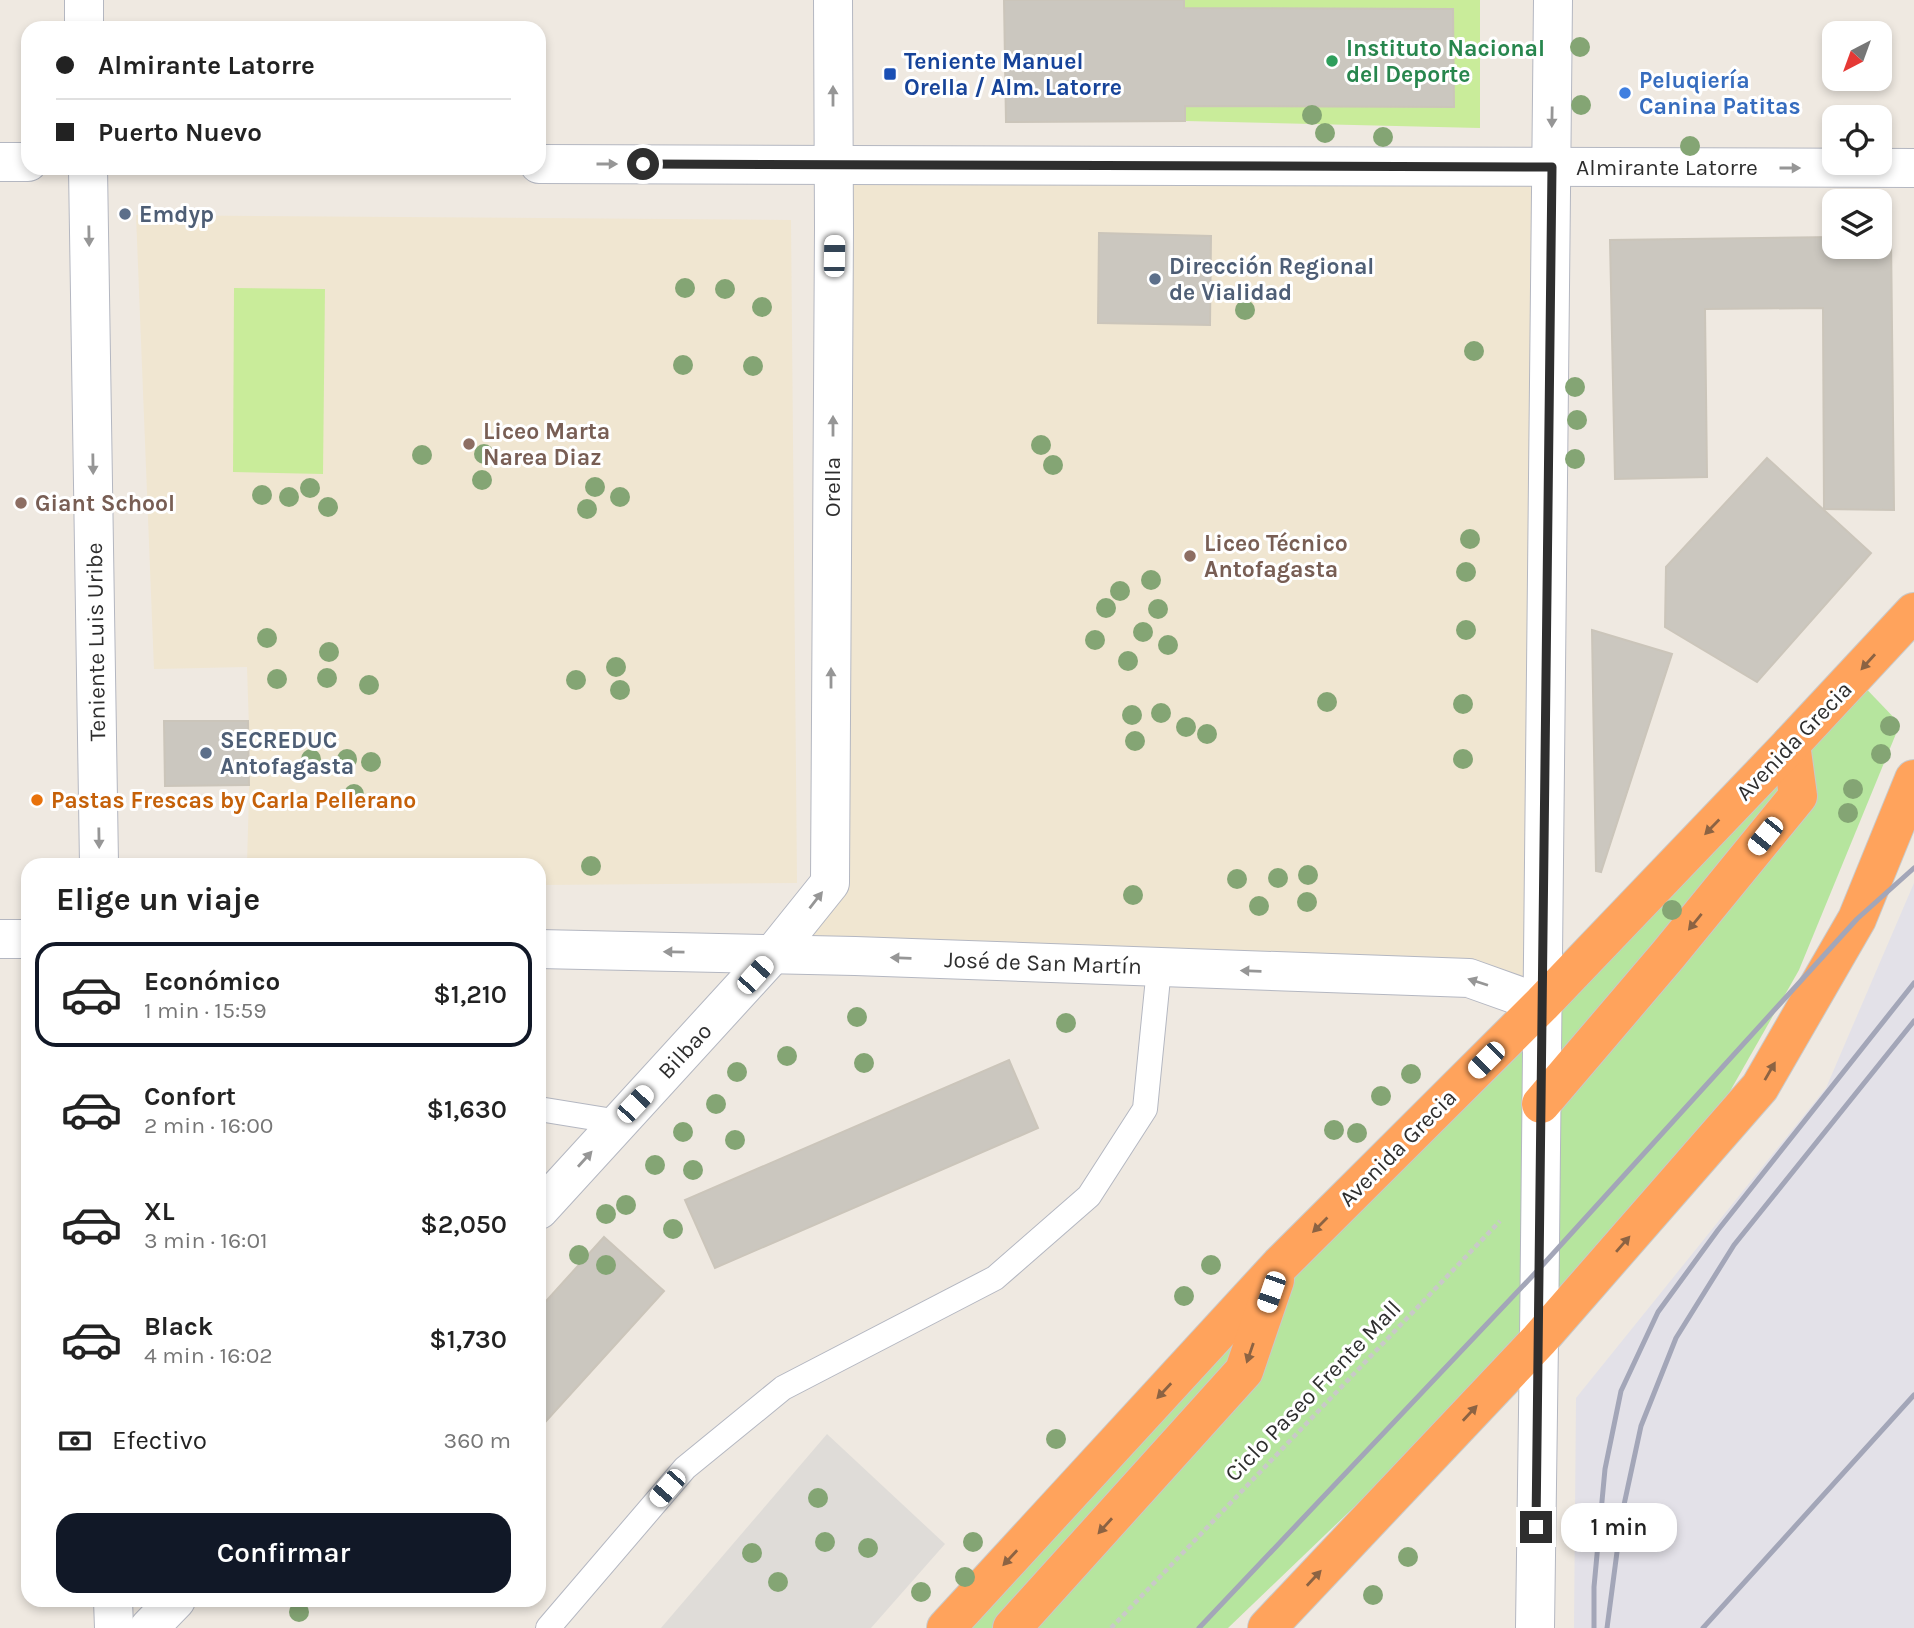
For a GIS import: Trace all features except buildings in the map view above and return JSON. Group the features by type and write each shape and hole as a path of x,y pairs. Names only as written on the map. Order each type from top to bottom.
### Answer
{"highway":[{"name":"Avenida Grecia","path":"946,1628 1280,1265 1542,1004 1914,612"},
{"path":"1541,1104 1798,796 1791,744"},
{"path":"1267,1628 1539,1340 1760,1087 1857,919 1914,779"},
{"path":"1012,1628 1244,1371 1280,1265"}],"street":[{"path":"84,0 84,21"},
{"name":"Orella","path":"773,954 830,883 833,0"},
{"path":"1535,1628 1553,0"},
{"path":"0,162 21,162"},
{"name":"Almirante Latorre","path":"546,164 1914,168"},
{"name":"Teniente Luis Uribe","path":"88,175 99,858"},
{"path":"0,939 21,939"},
{"name":"José de San Martín","path":"546,949 773,954 1469,978 1542,1004"},
{"name":"Bilbao","path":"546,1202 773,954"},
{"path":"113,1607 114,1628"},
{"path":"149,1628 169,1607"}],"lane":[{"path":"548,1628 685,1468 783,1388 995,1278 1090,1196 1145,1109 1159,968"},
{"path":"546,1110 619,1122"}],"path":[{"name":"Ciclo Paseo Frente Mall","path":"1111,1628 1541,1178"}],"shaded area":[{"name":"Liceo Técnico Antofagasta","path":"833,164 1552,167 1542,1004 1469,978 773,954 830,882"},
{"name":"Liceo Marta Narea Diaz","path":"136,215 791,220 797,883 546,885 546,858 247,858 250,758 247,667 154,669"},
{"path":"1914,883 1914,1628 1574,1628 1576,1398 1826,1088"},
{"path":"827,1434 945,1544 871,1628 661,1628"}],"green space":[{"name":"Instituto Nacional del Deporte","path":"1184,0 1480,0 1480,128 1185,121"},
{"path":"234,288 325,289 323,474 233,472"},
{"path":"1855,677 1900,724 1799,970 1708,1130 1498,1369 1228,1628 963,1628"}],"railway":[{"path":"1199,1628 1539,1269 1857,919 1914,868"},
{"path":"1594,1628 1594,1587 1605,1469 1621,1391 1658,1312 1718,1230 1914,983"},
{"path":"1607,1628 1622,1514 1641,1426 1676,1338 1734,1245 1914,1021"},
{"path":"1703,1628 1914,1395"}],"place":[{"name":"Instituto Nacional del Deporte","path":"1332,61"},
{"name":"Teniente Manuel Orella / Alm. Latorre","path":"890,74"},
{"name":"Peluqiería Canina Patitas","path":"1625,93"},
{"name":"Emdyp","path":"125,214"},
{"name":"Dirección Regional de Vialidad","path":"1155,279"},
{"name":"Liceo Marta Narea Diaz","path":"469,444"},
{"name":"Giant School","path":"21,503"},
{"name":"Liceo Técnico Antofagasta","path":"1190,556"},
{"name":"SECREDUC Antofagasta","path":"206,753"},
{"name":"Pastas Frescas by Carla Pellerano","path":"37,800"}],"route":[{"path":"643,164 1552,167 1536,1527"}]}
